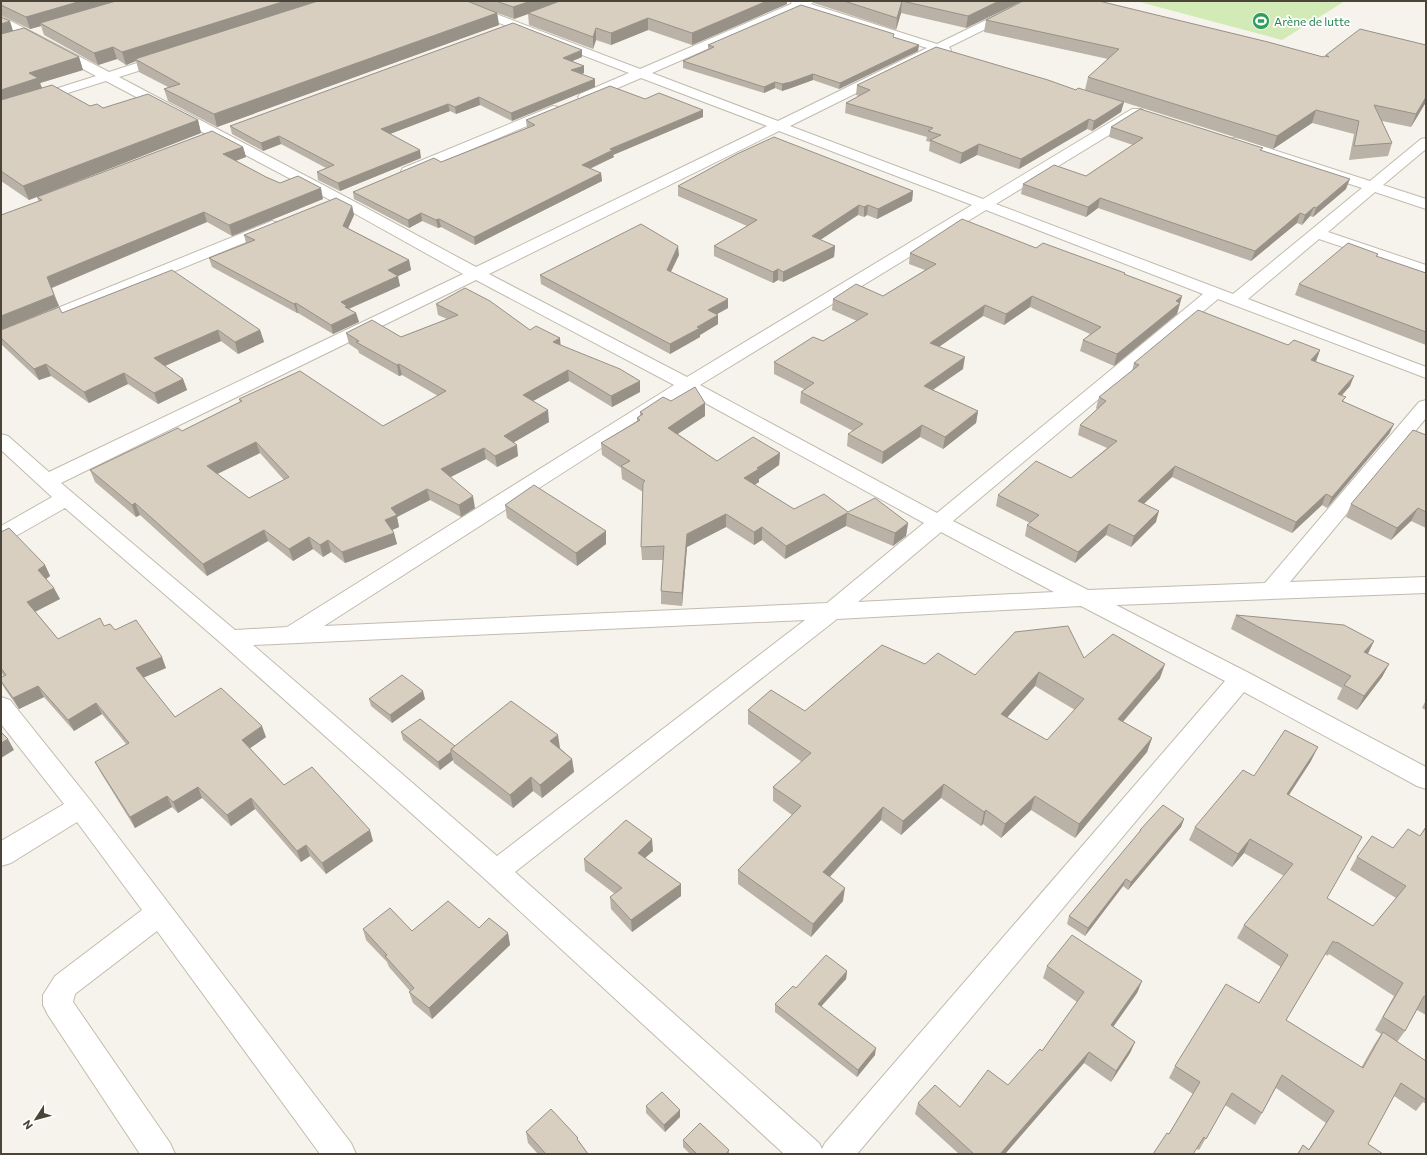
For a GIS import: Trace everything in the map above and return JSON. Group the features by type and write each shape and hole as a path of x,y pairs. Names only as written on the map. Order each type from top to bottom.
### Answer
{"street":[{"path":"451,1 1426,373"},
{"path":"48,480 476,274 1034,1"},
{"path":"398,175 641,74 799,2 960,55"},
{"path":"499,30 536,17"},
{"path":"1,20 109,76 476,274 687,385 940,523 1241,679 1426,779"},
{"path":"1,110 176,54"},
{"path":"293,635 687,385 1137,111"},
{"path":"1221,138 1426,204"},
{"path":"1236,300 1426,142"},
{"path":"1,337 288,220"},
{"path":"1316,233 1426,270"},
{"path":"496,872 832,611 940,523 1216,292"},
{"path":"1271,591 1426,406"},
{"path":"1,440 48,480 66,498 230,638 496,872 808,1154"},
{"path":"1,534 66,498"},
{"path":"230,638 1084,598 1426,585"},
{"path":"836,1154 1241,679"},
{"path":"1,706 81,807 340,1154"},
{"path":"1,855 81,807"},
{"path":"159,1154 58,1005 58,995 65,985 160,913"}],"green space":[{"name":"Arène de lutte","path":"1136,1 1345,1 1282,40"}],"building":[{"path":"1,1 81,1 26,17 1,5"},
{"path":"116,1 285,1 122,52 113,47 94,53 40,23"},
{"path":"318,1 467,1 497,13 214,114 164,89 180,84 135,59"},
{"path":"496,1 531,1 513,7"},
{"path":"560,1 767,1 692,33 648,18 611,33 596,28 593,37 528,13"},
{"path":"844,1 902,1 897,18"},
{"path":"902,1 999,1 968,16"},
{"path":"1023,1 1099,1 1268,42 1323,57 1329,57 1326,55 1360,29 1426,45 1426,97 1416,114 1374,105 1392,143 1354,146 1359,121 1316,110 1277,136 1088,77 1119,49 986,20"},
{"path":"801,5 894,34 893,37 919,45 840,83 813,74 791,82 782,84 775,82 764,87 683,61 714,47 708,45"},
{"path":"1,17 10,21 1,24"},
{"path":"513,23 582,50 563,58 584,66 571,70 595,79 511,113 479,97 455,107 448,104 381,129 420,150 338,183 317,172 334,165 279,136 261,143 230,126"},
{"path":"24,28 79,57 29,73 38,78 1,90 1,34"},
{"path":"936,47 1048,80 1076,90 1078,88 1124,102 1094,121 1089,119 1021,159 979,144 962,153 930,140 941,135 928,131 933,128 846,103 870,90 857,85"},
{"path":"52,85 90,106 97,104 103,108 148,94 198,120 23,186 1,171 1,100"},
{"path":"610,86 645,99 659,93 703,110 610,149 613,150 582,165 601,173 474,237 439,219 436,220 421,213 408,220 353,192 434,158 441,162 535,125 526,120"},
{"path":"1140,109 1263,148 1260,150 1350,179 1316,208 1314,207 1305,215 1300,213 1255,251 1100,198 1088,207 1023,184 1054,165 1086,176 1143,138 1111,127"},
{"path":"212,131 243,147 223,154 266,177 280,183 298,176 321,188 229,225 204,212 47,277 54,295 1,316 1,215 42,200 37,197"},
{"path":"774,137 913,191 878,209 868,205 864,207 859,205 812,236 835,246 783,272 778,269 773,272 714,246 757,220 678,186 737,154"},
{"path":"336,198 352,206 343,226 409,260 388,270 398,276 341,302 347,306 345,307 356,313 331,325 296,303 294,304 209,258 255,240 244,235"},
{"path":"962,219 1036,248 1043,243 1125,273 1124,274 1182,296 1176,301 1180,303 1117,354 1083,340 1101,327 1032,296 1006,314 985,305 930,343 965,357 924,386 978,411 945,437 922,425 883,452 848,434 863,424 801,392 814,383 774,362 813,337 823,341 868,314 833,299 856,284 883,296 936,264 910,253"},
{"path":"641,224 678,246 667,270 728,299 708,310 718,315 697,327 700,328 670,344 540,275"},
{"path":"1348,243 1378,254 1376,256 1426,273 1426,332 1299,284"},
{"path":"172,270 260,330 235,342 218,330 154,358 183,379 154,393 124,373 84,392 46,364 34,369 1,338 1,330 59,307 62,313"},
{"path":"465,288 490,301 530,330 536,326 560,338 553,342 620,369 640,381 611,396 568,370 523,395 548,410 504,436 517,445 495,456 484,448 441,469 473,496 459,505 427,489 391,508 397,515 385,520 394,533 342,552 328,540 320,545 309,537 289,549 264,530 203,564 135,503 132,505 90,470 178,428 182,431 242,401 239,399 300,371 383,426 446,391 399,364 397,365 356,342 359,341 346,333 372,320 401,337 458,315 436,304","holes":["256,442 289,477 249,498 207,466"]},
{"path":"1198,310 1288,345 1294,340 1320,350 1311,360 1354,376 1338,394 1346,397 1342,401 1394,424 1332,497 1326,494 1296,522 1175,466 1138,501 1159,511 1134,536 1109,524 1078,552 1027,525 1039,515 998,495 1036,461 1071,478 1117,441 1080,425 1106,401 1099,397 1139,365 1134,363"},
{"path":"695,387 705,403 668,428 717,461 753,437 780,453 744,478 794,509 824,494 848,512 875,498 908,523 895,533 847,513 786,546 762,527 754,532 726,514 687,534 682,593 661,591 664,546 641,547 643,483 645,481 621,466 630,461 601,443 640,420 637,418 643,414 640,412 663,397 671,401"},
{"path":"1413,430 1426,435 1426,512 1418,508 1397,528 1351,504"},
{"path":"534,485 606,531 576,553 505,505"},
{"path":"9,528 45,565 38,570 54,588 27,602 58,639 100,618 104,626 110,624 115,630 136,620 162,657 136,668 175,717 221,688 262,726 242,740 284,785 312,767 370,830 322,863 306,845 297,851 251,798 227,815 198,787 173,802 167,796 130,817 95,762 129,743 96,703 68,720 38,686 13,698 1,681 1,677 6,675 1,668 1,532"},
{"path":"1236,615 1344,625 1374,641 1364,652 1389,664 1364,696 1344,685 1351,676"},
{"path":"1068,626 1084,658 1113,634 1165,664 1118,719 1152,738 1079,824 1035,796 1005,824 986,810 984,812 944,784 903,821 883,807 823,872 845,888 813,924 738,870 801,806 773,787 811,753 748,710 771,690 805,711 882,645 925,664 938,653 975,675 1015,632","holes":["1039,672 1084,699 1047,740 1001,714"]},
{"path":"402,675 423,691 390,715 369,699"},
{"path":"511,701 558,735 550,741 572,759 540,785 531,777 510,795 451,749"},
{"path":"420,719 455,746 451,749 451,752 438,762 401,732"},
{"path":"1285,730 1318,747 1287,794 1362,837 1327,898 1373,926 1406,886 1357,857 1372,836 1393,848 1408,829 1420,836 1426,827 1426,997 1424,996 1405,1031 1383,1017 1403,983 1337,942 1336,943 1333,941 1286,1020 1363,1068 1383,1032 1426,1061 1426,1097 1425,1099 1401,1083 1368,1144 1383,1154 1298,1154 1303,1145 1309,1150 1334,1111 1282,1075 1262,1113 1232,1093 1206,1139 1204,1137 1193,1154 1153,1154 1167,1133 1169,1134 1200,1082 1175,1066 1226,984 1259,1003 1288,955 1244,925 1293,864 1250,839 1238,854 1195,827 1243,770 1254,776"},
{"path":"1,732 8,739 1,743"},
{"path":"1163,805 1184,819 1131,882 1126,879 1088,928 1069,916 1140,830"},
{"path":"626,820 652,839 638,853 681,884 631,920 610,897 622,888 584,859"},
{"path":"448,901 479,928 489,918 508,933 429,1008 409,992 414,988 363,929 390,908 412,931"},
{"path":"1072,935 1142,981 1111,1025 1135,1042 1116,1071 1089,1052 1000,1154 974,1154 918,1103 935,1085 960,1107 988,1070 1008,1085 1040,1049 1042,1051 1084,992 1047,966"},
{"path":"826,955 847,971 818,1004 876,1048 858,1070 775,1004 793,986 796,988"},
{"path":"662,1092 680,1110 664,1125 646,1106"},
{"path":"551,1109 578,1138 577,1139 588,1154 546,1154 526,1132"},
{"path":"700,1123 729,1150 726,1154 697,1154 683,1140"}],"place":[{"name":"Arène de lutte","path":"1261,21"}]}
